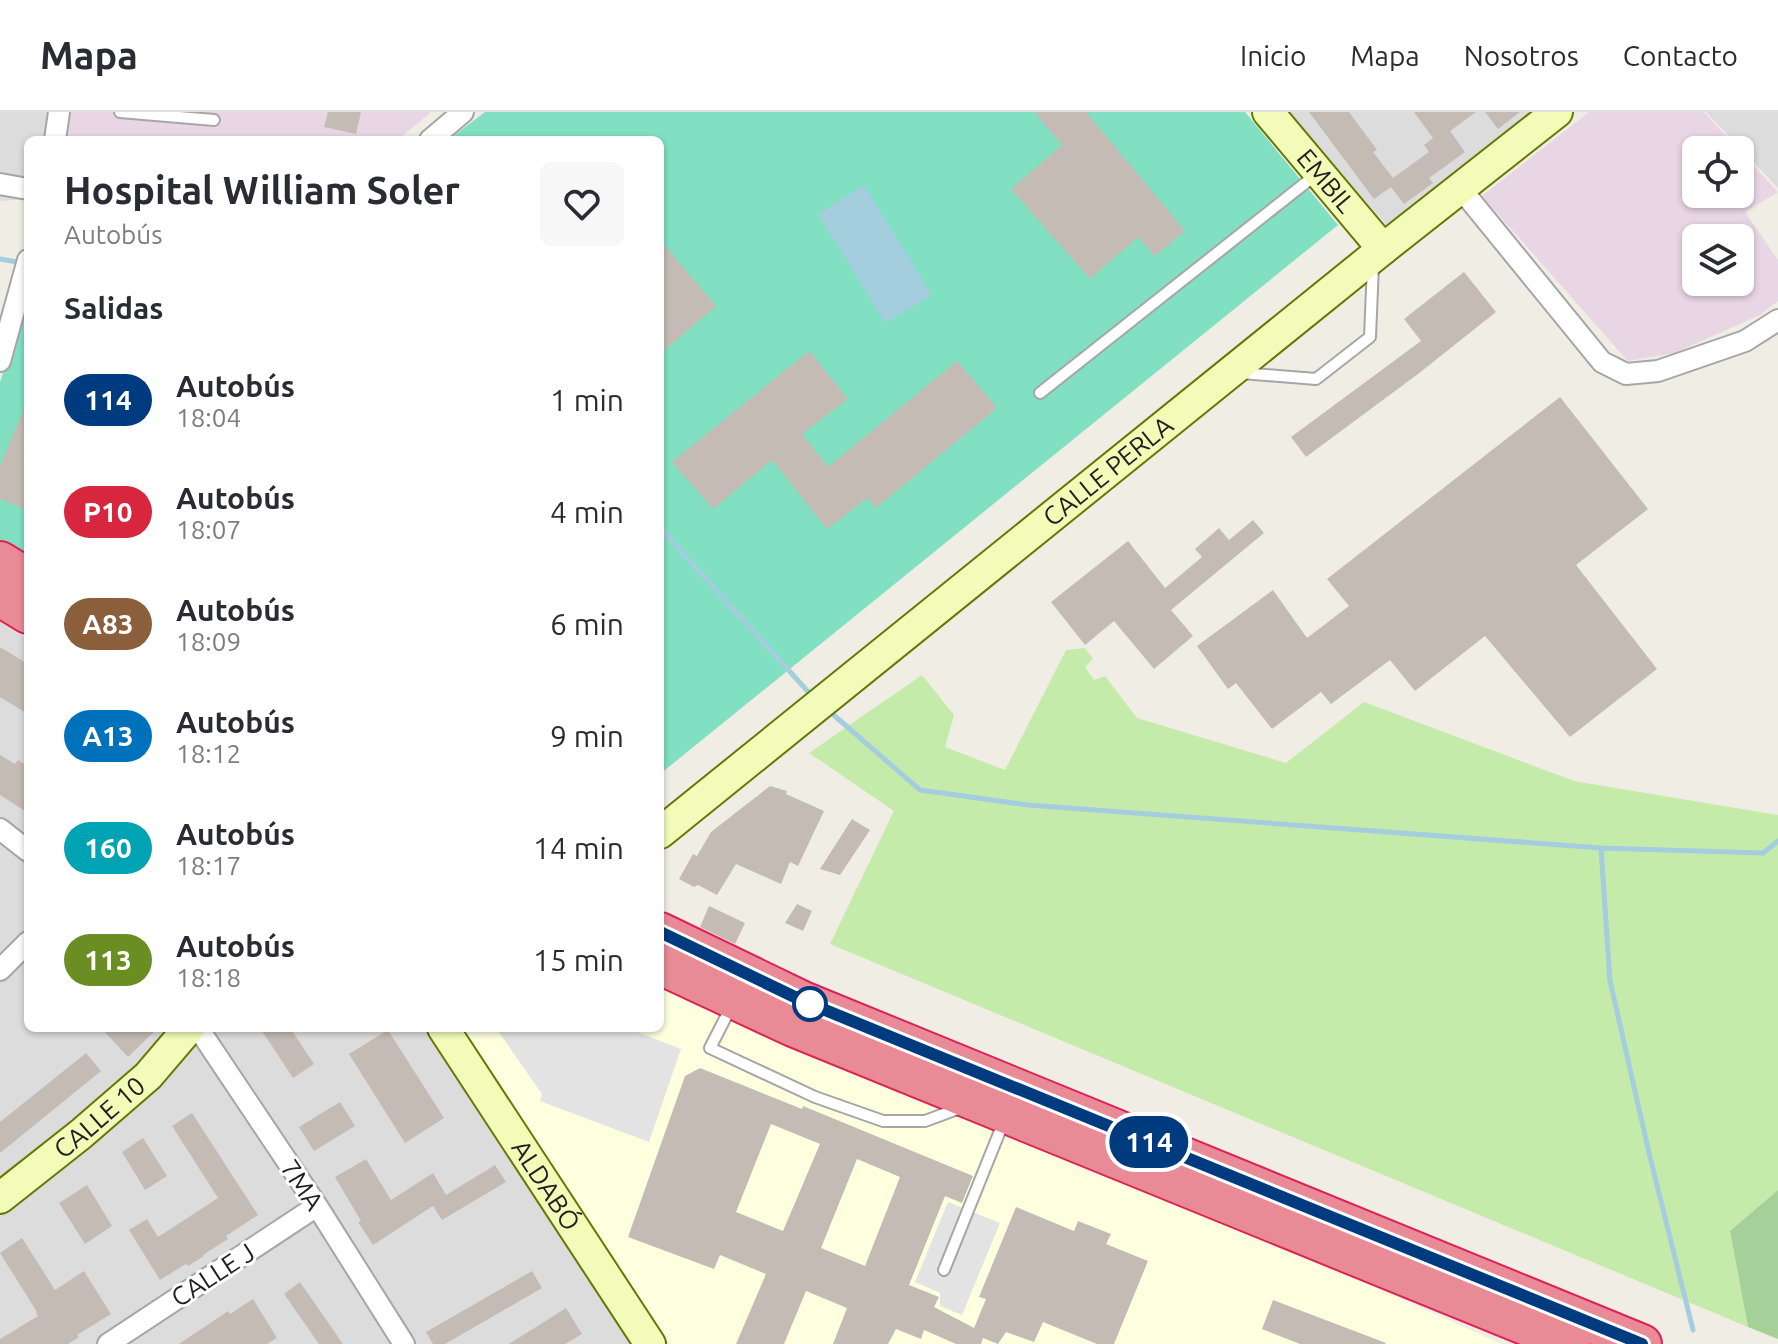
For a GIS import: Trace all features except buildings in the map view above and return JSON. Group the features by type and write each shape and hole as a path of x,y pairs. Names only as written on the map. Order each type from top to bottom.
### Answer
{"highway":[{"path":"0,561 24,576"},
{"path":"0,597 24,612"},
{"path":"664,934 803,1001 1642,1344"},
{"path":"664,967 793,1027 1571,1344"}],"main road":[{"name":"EMBIL","path":"1268,112 1319,172 1378,253"},
{"name":"CALLE PERLA","path":"664,830 1557,112"},
{"name":"CALLE 10","path":"0,1198 148,1076 186,1032"},
{"name":"ALDABÓ","path":"446,1032 650,1344"}],"street":[{"path":"56,136 59,112"},
{"path":"435,136 463,112"},
{"path":"0,184 24,188"},
{"path":"1461,189 1602,362 1626,374 1658,371 1745,341 1778,320"},
{"path":"0,361 23,300"},
{"path":"0,829 24,848"},
{"path":"0,970 24,946"},
{"name":"7MA","path":"201,1032 317,1206 404,1344"},
{"name":"CALLE J","path":"108,1344 317,1206"}],"lane":[{"path":"120,112 214,120"},
{"path":"1040,393 1319,172"},
{"path":"1231,372 1316,379 1370,337 1378,253"},
{"path":"735,1000 710,1048 815,1097 883,1121 925,1121 991,1108 944,1270"}],"shaded area":[{"path":"0,112 431,112 402,136 24,136 24,199 0,201"},
{"path":"69,112 431,112 402,136 66,136"},
{"path":"1288,112 1533,112 1389,228"},
{"path":"1589,112 1704,112 1726,136 1682,136 1682,208 1752,208 1745,212 1753,224 1682,224 1682,296 1754,296 1754,225 1778,260 1778,301 1760,315 1674,353 1628,361 1482,196"},
{"path":"1706,112 1778,112 1778,188 1754,163 1754,136 1729,136"},
{"path":"1754,166 1778,192 1754,207"},
{"path":"0,622 24,637 24,1032 428,1032 635,1344 0,1344"},
{"path":"664,976 1502,1344 670,1344 465,1032 664,1032"},
{"path":"499,1032 637,1032 681,1049 649,1142 540,1101 542,1094"},
{"path":"948,1202 1000,1223 962,1315 940,1306 940,1293 915,1282"}],"green space":[{"path":"485,112 1245,112 1338,225 664,771 664,136 453,136"},
{"path":"24,312 24,562 0,547 0,382"},
{"path":"1085,648 1093,659 1085,667 1094,680 1105,676 1137,718 1286,763 1364,702 1574,781 1778,815 1778,1190 1730,1231 1748,1327 830,944 894,811 809,753 922,675 954,715 945,747 1005,770 1066,650"},
{"path":"1778,1190 1778,1339 1748,1327 1730,1231"}],"water":[{"path":"864,185 932,295 885,323 818,214"}],"waterway":[{"path":"0,259 23,263"},
{"path":"664,532 812,696"},
{"path":"829,711 920,790 1028,805 1601,848 1763,853 1778,841"},
{"path":"1601,848 1610,981 1693,1330"}],"bus line":[{"name":"114","path":"664,934 803,1001 1642,1344"}]}
